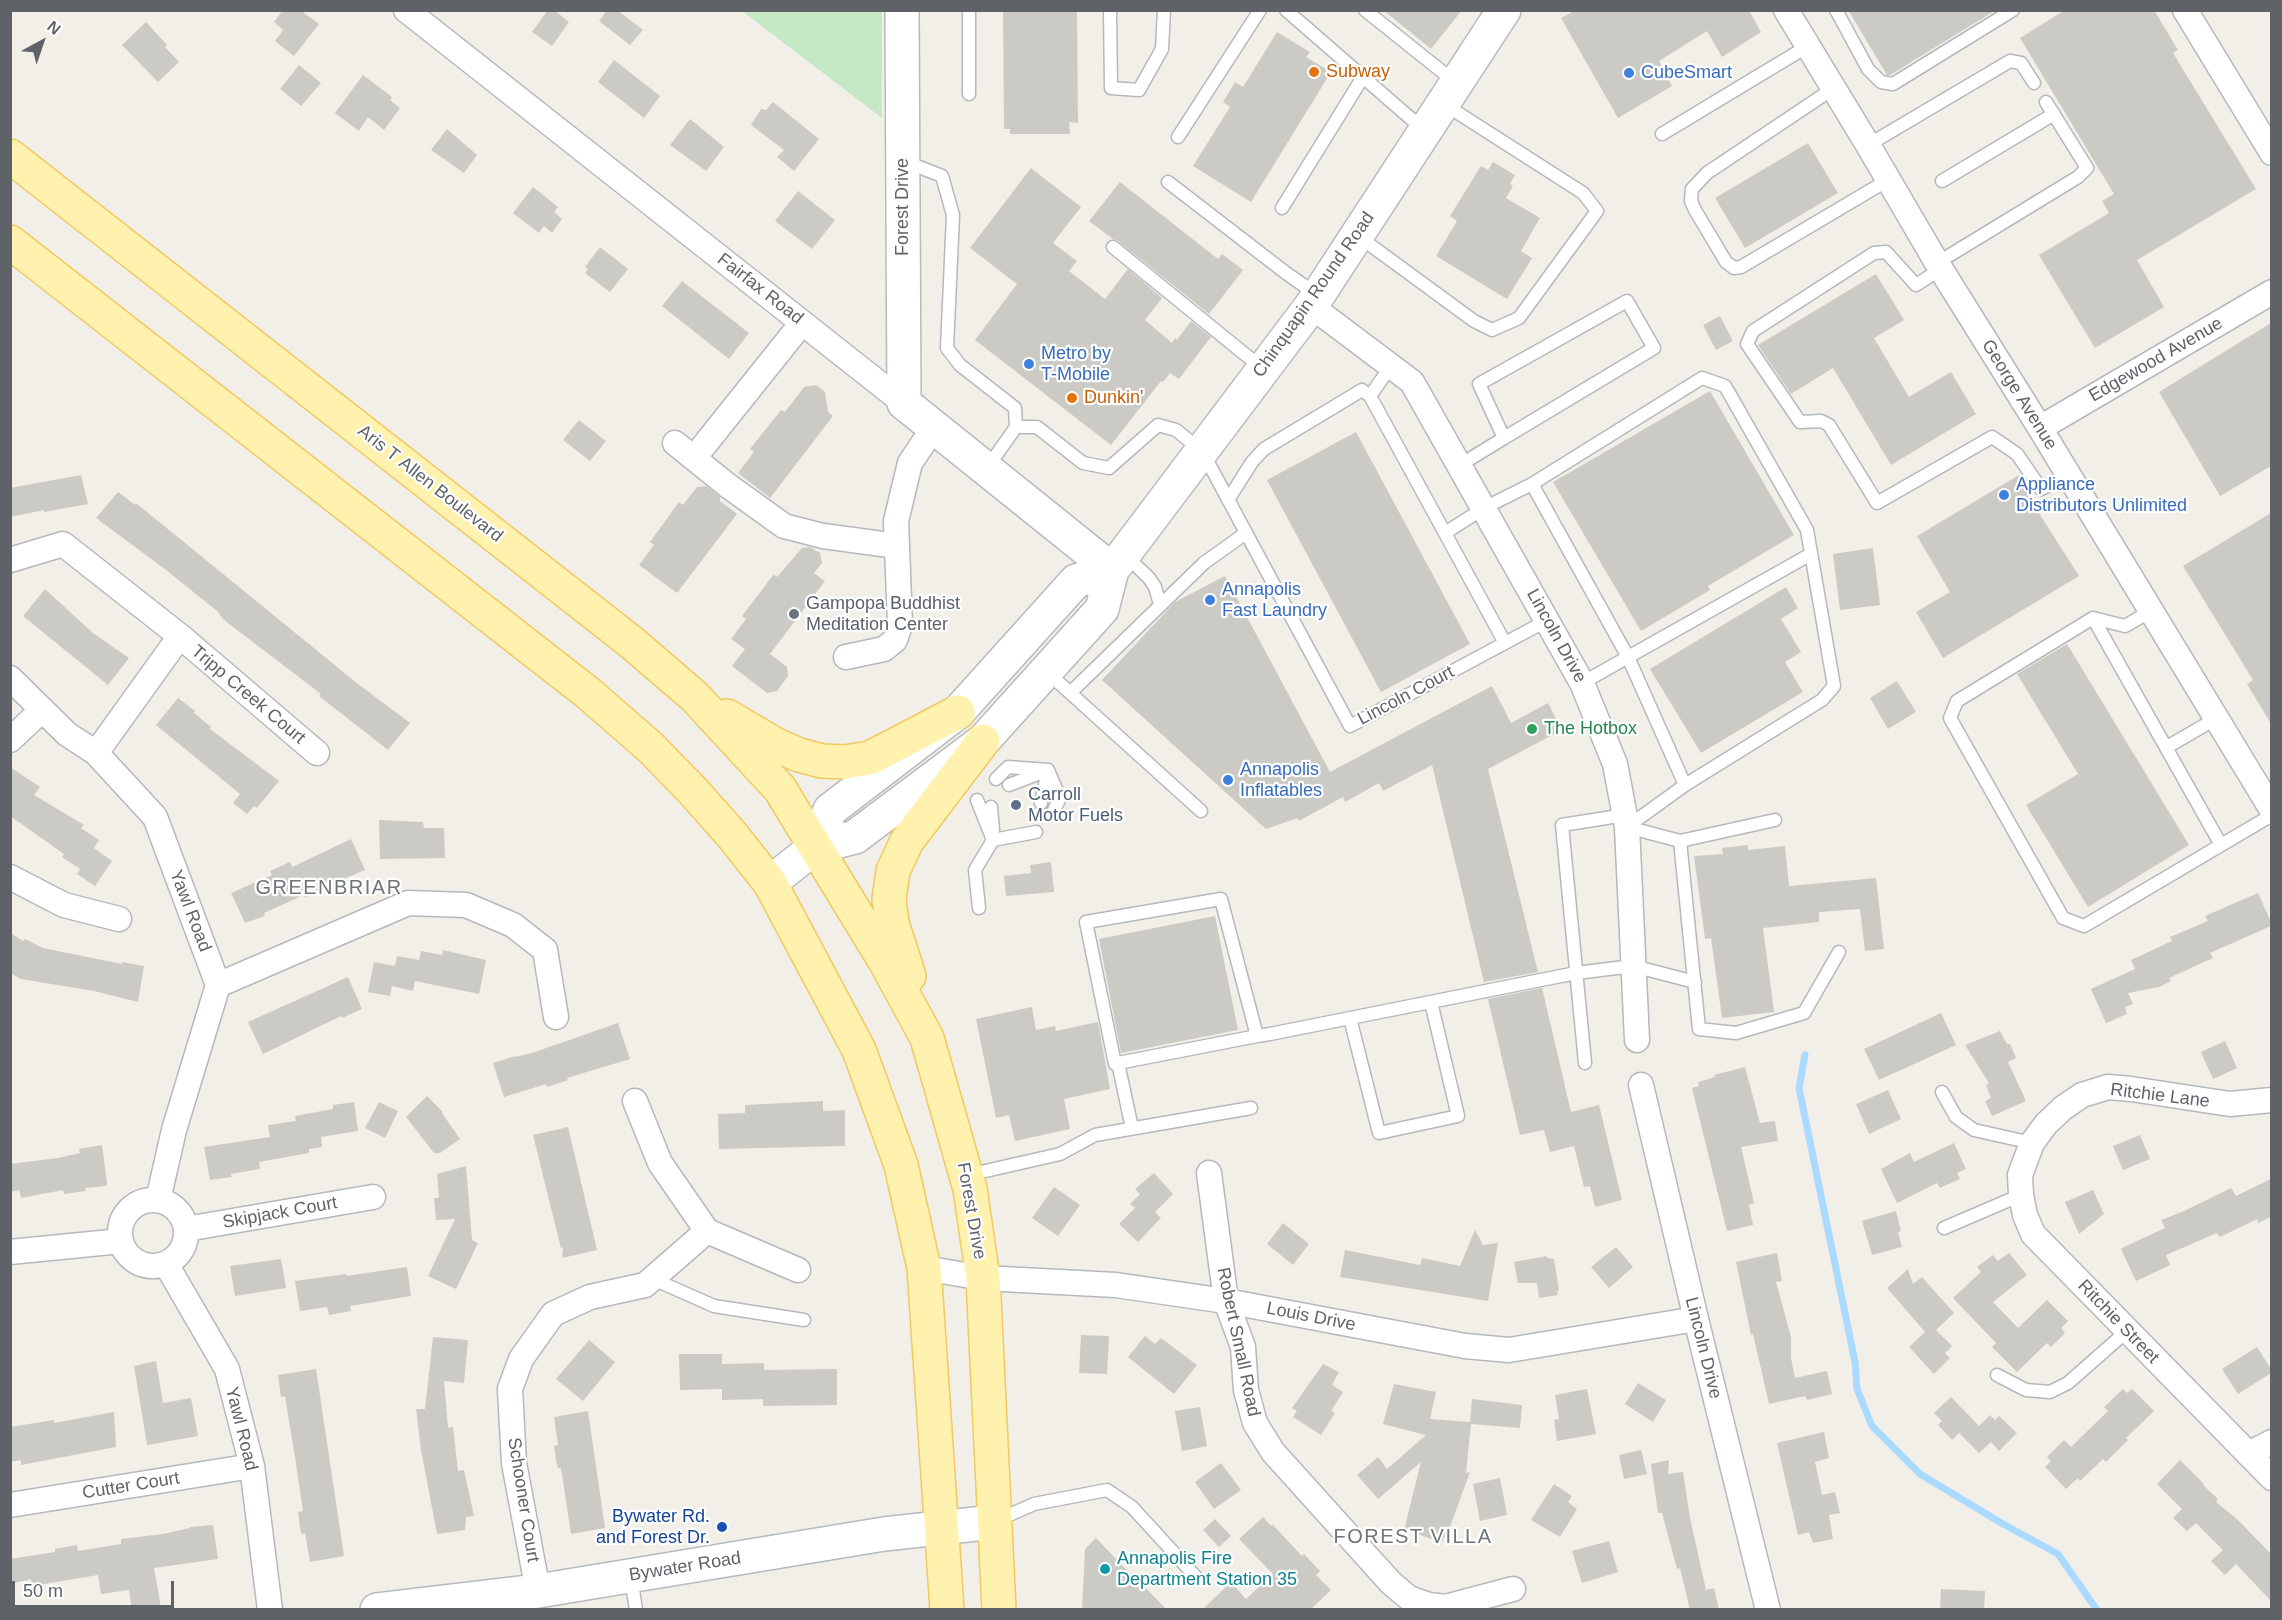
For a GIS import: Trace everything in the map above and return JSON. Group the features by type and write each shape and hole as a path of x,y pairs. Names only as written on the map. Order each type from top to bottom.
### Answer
{"main road":[{"name":"Forest Drive","path":"902,10 904,403"},
{"name":"Chinquapin Round Road","path":"770,883 815,847 855,837 983,741 1102,609 1118,562 1314,300 1504,10"},
{"name":"Aris T Allen Boulevard","path":"10,156 632,642 695,697 780,789 815,847"},
{"path":"10,242 588,693 650,747 693,791 770,883 859,1050 901,1165 924,1268 947,1610"},
{"name":"Fairfax Road","path":"904,403 986,469 1118,562"},
{"name":"Chinquapin Round Road","path":"815,847 830,810 958,712 1076,581 1118,562"},
{"path":"695,697 776,745 810,758 845,762 870,758 958,712"},
{"path":"927,1038 892,923 889,898 893,871 907,841 983,741"},
{"name":"Forest Drive","path":"815,847 885,961 927,1038 970,1189 983,1278 999,1610"},
{"name":"Bywater Road","path":"385,1609 538,1591 885,1534 994,1522"}],"street":[{"name":"Fairfax Road","path":"406,10 904,403"},
{"name":"George Avenue","path":"1786,10 1939,266 2217,718 2271,811"},
{"path":"2185,10 2271,153"},
{"name":"Edgewood Avenue","path":"2040,428 2271,292"},
{"name":"Lincoln Drive","path":"1314,300 1412,382 1582,683 1615,764 1626,821 1637,1040"},
{"path":"694,458 802,323"},
{"path":"846,657 884,649 895,640 900,625 896,521 910,463 934,427"},
{"path":"675,443 727,485 784,526 823,536 897,546"},
{"name":"Tripp Creek Court","path":"10,560 63,544 180,636 317,753"},
{"name":"Tripp Creek Court","path":"96,753 180,636"},
{"name":"Yawl Road","path":"10,678 67,734 96,753 155,818 218,985"},
{"path":"10,740 42,710"},
{"path":"10,877 64,905 119,919"},
{"path":"158,1200 174,1130 218,985 408,903 466,905 513,925 545,950 556,1017"},
{"name":"Lincoln Drive","path":"1641,1085 1768,1610"},
{"name":"Ritchie Lane","path":"2020,1185 2032,1143 2046,1124 2082,1095 2108,1087 2230,1104 2271,1100"},
{"path":"634,1101 660,1163 707,1231 798,1270"},
{"name":"Robert Small Road","path":"1209,1173 1226,1301 1243,1347 1246,1390 1255,1423 1273,1452 1391,1583 1409,1598 1445,1607 1514,1589"},
{"name":"Ritchie Street","path":"2020,1185 2025,1215 2033,1234 2271,1478"},
{"name":"Skipjack Court","path":"186,1229 373,1197"},
{"path":"148,1200 158,1200 177,1210 186,1229 186,1240 182,1250 166,1264 144,1265 134,1260 121,1241 120,1230 129,1210 148,1200"},
{"name":"Schooner Court","path":"538,1591 514,1463 510,1389 521,1359 553,1314 590,1297 645,1286 707,1231"},
{"path":"10,1252 121,1241"},
{"name":"Yawl Road","path":"166,1264 227,1369 252,1466 270,1610"},
{"name":"Louis Drive","path":"924,1268 983,1278 1116,1285 1226,1301 1465,1346 1509,1350 1696,1319"},
{"path":"2248,1454 2271,1442"},
{"name":"Cutter Court","path":"10,1505 252,1466"}],"lane":[{"path":"969,10 969,94"},
{"path":"1110,10 1111,88 1139,90 1162,49 1164,10"},
{"path":"1178,137 1260,10"},
{"path":"1286,10 1425,130"},
{"path":"1357,235 1474,321 1492,330 1519,318 1596,212 1583,192 1449,93 1365,10"},
{"path":"1836,10 1868,69 1881,82 1893,84 2013,10"},
{"path":"1662,134 1808,46"},
{"path":"1868,145 2010,61 2021,63 2034,82"},
{"path":"1282,208 1363,77"},
{"path":"1834,88 1707,173 1692,189 1691,201 1695,210 1726,262 1734,268 1741,267 1888,180"},
{"path":"2046,102 2087,168 2078,177 1939,266 1916,285 1886,252 1874,253 1753,331 1747,344 1800,422 1821,421 1829,425 1877,502 1992,437 2017,454 2041,489 2068,475"},
{"path":"1941,181 2054,114"},
{"path":"903,161 942,176 953,214 947,348 960,365 1015,408 1016,427 986,469"},
{"path":"1168,182 1286,273 1314,300"},
{"path":"1113,247 1263,369"},
{"path":"1460,465 1654,348 1628,301 1479,384 1504,438"},
{"path":"1370,396 1391,366"},
{"path":"1445,532 1484,508 1532,484 1702,378 1725,386 1807,530 1833,686 1822,700 1626,821"},
{"path":"1228,500 1252,462 1264,449 1362,390 1370,396 1505,643"},
{"path":"1016,427 1037,427 1083,463 1109,468 1158,425 1176,430 1202,451"},
{"name":"Lincoln Court","path":"1202,451 1350,726 1548,620"},
{"path":"1532,484 1628,657 1685,785"},
{"path":"1070,693 1204,563 1246,533"},
{"path":"1582,683 1811,554"},
{"path":"1118,562 1149,578 1155,587 1160,604"},
{"path":"2151,611 2125,626 2093,618 1957,701 1950,718 2063,918 2084,926 2221,845 2271,811"},
{"path":"2093,618 2221,845"},
{"path":"1046,671 1202,811"},
{"path":"2167,747 2217,718"},
{"path":"996,779 1008,767 1048,770"},
{"path":"1009,785 1048,770"},
{"path":"1041,803 1048,770"},
{"path":"1048,770 1060,798 1054,810"},
{"path":"977,800 993,840"},
{"path":"991,807 993,840"},
{"path":"1585,1063 1562,825 1626,821 1680,841 1774,820"},
{"path":"980,908 975,870 993,840 1024,825"},
{"path":"993,840 1036,832"},
{"path":"1680,841 1699,1029 1736,1033 1804,1013 1839,952"},
{"path":"1257,1036 1221,899 1086,922 1115,1064 1118,1063 1350,1018 1576,973 1633,966 1695,982"},
{"path":"1350,1018 1378,1133 1458,1116 1431,1002"},
{"path":"1118,1063 1132,1128"},
{"path":"1942,1092 1956,1118 1974,1130 2032,1143"},
{"path":"966,1175 1060,1154 1095,1135 1251,1108"},
{"path":"1944,1228 2020,1185"},
{"path":"653,1279 714,1306 804,1320"},
{"path":"1997,1375 2026,1390 2050,1392 2068,1383 2127,1331"},
{"path":"994,1522 1034,1504 1107,1490 1132,1508 1197,1578"},
{"path":"631,1576 636,1610"}],"green space":[{"path":"742,11 882,11 882,118"}],"building":[{"path":"283,10 300,10 319,24 294,56 275,41 283,30 274,22"},
{"path":"548,10 554,10 569,22 552,46 532,32"},
{"path":"607,10 617,10 643,30 630,45 599,21"},
{"path":"1003,10 1077,10 1078,123 1069,122 1070,134 1010,134 1010,129 1004,129"},
{"path":"1383,10 1462,10 1431,49"},
{"name":"CubeSmart","path":"1576,10 1749,10 1761,32 1722,57 1707,31 1659,61 1672,86 1618,118 1561,18"},
{"path":"1848,10 1996,10 1887,75"},
{"path":"2065,10 2154,10 2178,50 2173,53 2256,189 2137,260 2164,307 2095,348 2039,255 2109,213 2102,201 2114,194 2020,38"},
{"path":"146,22 179,62 158,82 122,45"},
{"path":"1277,32 1310,52 1306,57 1331,72 1251,202 1193,166 1230,107 1223,102 1235,82 1243,87"},
{"path":"614,60 660,96 644,118 598,82"},
{"path":"299,65 321,83 301,106 280,89"},
{"path":"363,75 392,97 390,100 400,108 384,130 368,117 359,131 335,113"},
{"path":"773,102 819,139 794,171 777,157 784,150 751,125 761,109 766,110"},
{"path":"690,119 724,147 706,171 670,145"},
{"path":"447,129 477,155 464,173 431,150"},
{"path":"1808,143 1838,193 1745,248 1715,198"},
{"path":"1493,162 1515,175 1510,184 1513,186 1506,198 1540,218 1521,251 1532,258 1507,299 1436,256 1457,221 1450,216 1481,166 1488,170"},
{"path":"1031,168 1081,207 1053,243 1077,261 1069,271 1105,299 1128,269 1162,298 1145,320 1172,343 1175,338 1177,340 1191,321 1211,337 1179,379 1170,373 1163,382 1161,381 1111,445 975,340 1017,284 970,248"},
{"path":"1120,182 1218,259 1222,254 1243,270 1209,314 1118,241 1089,221"},
{"path":"533,187 558,207 554,212 562,219 552,233 544,226 539,233 513,213"},
{"path":"798,191 835,220 812,249 775,221"},
{"path":"600,247 628,269 610,292 585,273 588,269 585,267"},
{"path":"1876,274 1904,320 1874,338 1909,397 1951,372 1976,414 1891,465 1833,368 1791,394 1758,345"},
{"path":"682,281 749,333 729,359 662,306"},
{"path":"1720,316 1733,341 1716,350 1703,325"},
{"path":"2271,323 2271,466 2220,496 2159,392"},
{"path":"816,385 825,392 828,412 833,416 770,498 738,473 754,452 750,449 781,410 785,412 804,387"},
{"path":"1710,391 1794,535 1708,586 1710,590 1641,631 1553,482"},
{"path":"579,420 606,441 590,461 563,440"},
{"path":"1356,432 1470,644 1381,692 1267,480"},
{"path":"81,475 88,504 10,517 10,488"},
{"path":"2019,475 2040,509 2037,510 2079,576 1943,658 1916,612 1950,592 1917,536"},
{"path":"706,486 737,514 677,593 639,565 654,545 650,542 679,502 683,505 697,487"},
{"path":"118,492 135,505 136,503 358,684 410,723 388,750 319,696 321,694 224,620 217,611 166,570 96,518"},
{"path":"2271,513 2271,724 2247,684 2253,680 2183,566"},
{"path":"810,547 820,553 822,563 814,573 825,581 770,654 787,667 788,676 777,691 767,693 732,666 745,649 731,639 746,619 742,616 774,574 777,577 802,548"},
{"path":"1873,548 1880,605 1840,610 1833,554"},
{"path":"1225,576 1330,772 1492,686 1511,723 1548,703 1562,730 1488,769 1538,972 1484,982 1432,765 1383,791 1379,783 1345,802 1343,797 1299,821 1298,818 1266,829 1102,680 1175,602"},
{"path":"1786,587 1798,608 1781,619 1801,652 1785,662 1803,692 1701,753 1650,669"},
{"path":"45,589 93,633 129,658 108,685 23,616"},
{"path":"2067,644 2189,845 2088,907 2026,805 2078,774 2017,674"},
{"path":"1897,681 1916,712 1888,729 1870,698"},
{"path":"178,698 195,711 194,713 211,727 210,729 279,781 257,808 254,806 247,814 233,803 240,794 156,725"},
{"path":"10,767 40,787 34,795 84,825 81,828 99,840 94,848 112,861 95,886 77,874 80,869 62,857 64,854 10,816"},
{"path":"379,820 423,822 424,828 444,828 445,858 380,859"},
{"path":"351,839 365,870 245,923 231,893 272,875 270,871 290,862 292,867"},
{"path":"1748,845 1748,850 1785,846 1789,886 1876,878 1884,949 1865,951 1860,909 1819,912 1819,922 1763,928 1774,1012 1722,1018 1711,938 1705,939 1694,856 1723,854 1722,848"},
{"path":"1051,862 1054,892 1006,896 1004,876 1031,873 1030,865"},
{"path":"2258,893 2271,926 2210,953 2213,958 2169,978 2171,981 2159,987 2128,993 2133,1004 2125,1007 2127,1014 2106,1023 2091,989 2135,969 2131,960 2172,941 2170,937 2208,921 2205,916"},
{"path":"1215,916 1238,1030 1121,1053 1099,939"},
{"path":"10,933 23,941 25,939 43,948 122,964 122,962 144,966 138,1002 94,991 21,979 10,973"},
{"path":"443,950 486,960 479,994 415,981 413,991 392,986 390,996 368,992 374,962 395,966 397,956 419,960 421,951 442,955"},
{"path":"348,977 362,1009 342,1018 341,1016 263,1054 248,1022"},
{"path":"1542,988 1571,1112 1599,1105 1622,1200 1595,1207 1590,1186 1584,1187 1574,1146 1550,1152 1544,1130 1520,1135 1488,999"},
{"path":"1032,1007 1036,1030 1055,1026 1056,1031 1098,1022 1110,1089 1064,1099 1070,1129 1015,1141 1009,1115 996,1118 976,1019"},
{"path":"1941,1013 1956,1045 1879,1080 1864,1049"},
{"path":"618,1023 630,1059 567,1078 568,1080 547,1087 546,1084 504,1097 493,1063 532,1053"},
{"path":"2000,1031 2007,1044 2010,1044 2016,1058 2008,1062 2026,1101 1992,1116 1985,1101 1991,1098 1986,1085 1989,1083 1965,1045"},
{"path":"2225,1041 2237,1068 2213,1079 2201,1052"},
{"path":"1745,1067 1760,1123 1775,1121 1778,1141 1741,1147 1754,1203 1749,1205 1753,1225 1727,1231 1692,1088 1699,1086 1698,1082 1715,1077 1714,1075"},
{"path":"1888,1090 1901,1119 1869,1134 1856,1104"},
{"path":"427,1096 443,1112 460,1139 440,1153 434,1153 406,1117"},
{"path":"823,1101 823,1111 845,1110 845,1146 719,1149 718,1114 745,1113 745,1105"},
{"path":"354,1102 358,1131 321,1137 322,1147 309,1149 309,1153 259,1162 260,1169 210,1180 204,1147 270,1137 268,1125 296,1121 295,1116 333,1109 333,1105"},
{"path":"379,1102 398,1111 385,1138 365,1128"},
{"path":"568,1127 597,1250 562,1258 563,1247 561,1248 533,1135"},
{"path":"2140,1135 2150,1159 2123,1170 2113,1146"},
{"path":"1954,1143 1966,1169 1957,1173 1960,1179 1940,1188 1937,1183 1897,1203 1881,1169 1910,1153 1914,1162"},
{"path":"102,1145 106,1186 85,1188 86,1191 64,1194 63,1190 21,1198 19,1190 10,1192 10,1164 58,1158 80,1153 79,1149"},
{"path":"466,1166 472,1240 478,1243 456,1289 428,1276 455,1219 436,1220 434,1198 439,1198 437,1174"},
{"path":"1154,1173 1173,1194 1155,1212 1161,1218 1138,1242 1119,1224 1135,1208 1130,1204 1140,1194 1135,1189"},
{"path":"2271,1179 2271,1217 2258,1223 2257,1219 2220,1237 2217,1233 2166,1255 2170,1265 2136,1281 2121,1249 2165,1228 2161,1220 2231,1188 2236,1196"},
{"path":"1054,1187 1080,1205 1058,1236 1032,1218"},
{"path":"2093,1190 2104,1214 2079,1234 2065,1202"},
{"path":"1896,1211 1902,1247 1872,1255 1862,1221"},
{"path":"1283,1223 1309,1244 1293,1265 1267,1244"},
{"path":"1475,1230 1483,1245 1498,1243 1488,1301 1340,1277 1345,1250 1420,1265 1422,1258 1460,1266"},
{"path":"1616,1247 1633,1267 1609,1288 1591,1267"},
{"path":"1777,1253 1782,1281 1776,1282 1791,1337 1791,1358 1795,1378 1827,1371 1832,1394 1807,1400 1805,1396 1769,1404 1753,1334 1751,1335 1736,1262"},
{"path":"2009,1253 2027,1275 1993,1302 2018,1328 2047,1300 2068,1321 2061,1328 2065,1333 2051,1347 2047,1343 2017,1372 1992,1347 1996,1343 1953,1298 1981,1272 1977,1267 1993,1255 1998,1261"},
{"path":"1547,1256 1547,1258 1554,1259 1559,1291 1557,1291 1558,1295 1539,1298 1537,1283 1518,1283 1514,1262"},
{"path":"281,1259 286,1288 235,1296 230,1266"},
{"path":"407,1267 411,1296 350,1306 351,1311 329,1315 327,1307 300,1311 295,1281"},
{"path":"1908,1269 1913,1284 1922,1277 1954,1313 1936,1330 1952,1346 1945,1353 1950,1358 1934,1374 1909,1347 1925,1332 1887,1288"},
{"path":"1081,1335 1109,1336 1107,1374 1079,1373"},
{"path":"1145,1336 1155,1344 1161,1338 1197,1365 1174,1394 1128,1357"},
{"path":"433,1337 468,1340 464,1383 444,1381 448,1428 453,1427 458,1471 464,1470 474,1516 466,1517 465,1530 437,1534 421,1450 416,1409 425,1409"},
{"path":"589,1340 615,1362 583,1401 556,1379"},
{"path":"2257,1347 2271,1369 2271,1373 2238,1394 2222,1369"},
{"path":"679,1354 722,1354 722,1364 764,1363 764,1370 837,1369 837,1405 763,1406 763,1399 722,1400 722,1389 680,1390"},
{"path":"156,1361 163,1403 191,1398 198,1436 147,1445 134,1366"},
{"path":"1323,1364 1339,1372 1332,1385 1343,1392 1331,1411 1335,1413 1321,1435 1293,1417 1297,1411 1292,1408"},
{"path":"316,1369 344,1556 310,1562 305,1533 301,1534 298,1512 303,1511 285,1396 281,1397 278,1375"},
{"path":"1638,1383 1666,1400 1653,1422 1625,1404"},
{"path":"1394,1384 1436,1392 1430,1419 1470,1422 1472,1399 1522,1405 1520,1428 1471,1424 1466,1473 1470,1472 1446,1538 1444,1537 1442,1542 1404,1530 1421,1462 1378,1499 1357,1475 1378,1457 1387,1469 1426,1435 1383,1424"},
{"path":"1587,1389 1596,1434 1557,1441 1554,1420 1559,1419 1555,1395"},
{"path":"2123,1389 2127,1393 2132,1389 2154,1411 2126,1438 2128,1440 2106,1462 2103,1459 2080,1481 2078,1478 2066,1489 2045,1467 2051,1461 2047,1457 2064,1440 2071,1447 2108,1411 2104,1407"},
{"path":"1951,1397 1979,1426 1990,1415 1995,1420 1999,1416 2017,1433 1999,1451 1991,1442 1979,1453 1959,1433 1952,1440 1938,1425 1942,1421 1934,1413"},
{"path":"1200,1407 1207,1446 1182,1451 1175,1411"},
{"path":"588,1411 605,1528 571,1534 561,1468 558,1468 556,1460 554,1446 558,1445 554,1417"},
{"path":"114,1412 116,1447 21,1465 21,1460 10,1462 10,1427 54,1420 54,1423"},
{"path":"1824,1432 1829,1458 1815,1462 1822,1495 1835,1492 1840,1513 1829,1515 1833,1539 1813,1543 1809,1532 1798,1535 1777,1443"},
{"path":"1641,1450 1647,1474 1624,1479 1619,1455"},
{"path":"1669,1460 1668,1474 1683,1472 1690,1518 1706,1590 1714,1588 1719,1610 1690,1610 1680,1568 1677,1569 1662,1513 1658,1513 1651,1464"},
{"path":"2180,1460 2218,1499 2216,1502 2238,1520 2271,1554 2271,1601 2236,1564 2225,1575 2211,1561 2223,1550 2196,1523 2187,1531 2173,1518 2182,1509 2157,1484"},
{"path":"1221,1463 1241,1490 1214,1509 1195,1482"},
{"path":"1500,1478 1507,1515 1480,1521 1473,1484"},
{"path":"1554,1484 1572,1496 1568,1502 1577,1509 1560,1537 1531,1520"},
{"path":"1263,1517 1320,1571 1316,1575 1331,1590 1310,1610 1202,1610 1231,1582 1246,1599 1273,1574 1239,1539"},
{"path":"1215,1519 1231,1536 1219,1547 1203,1530"},
{"path":"213,1525 218,1559 154,1568 161,1608 132,1610 129,1590 101,1594 98,1575 32,1586 31,1579 10,1584 10,1559 55,1552 55,1549 77,1545 78,1551 121,1544 121,1539"},
{"name":"Annapolis Fire Department Station 35","path":"1096,1538 1167,1610 1082,1610 1085,1549"},
{"path":"1609,1541 1618,1572 1582,1583 1572,1551"},
{"path":"1941,1589 1985,1591 1984,1610 1940,1610"}],"waterway":[{"path":"1805,1055 1799,1088 1855,1362 1857,1389 1872,1426 1920,1474 2058,1554 2097,1610"}],"place":[{"name":"Subway","path":"1314,72"},
{"name":"CubeSmart","path":"1629,73"},
{"name":"Metro by T-Mobile","path":"1029,364"},
{"name":"Dunkin'","path":"1072,398"},
{"name":"Appliance Distributors Unlimited","path":"2004,495"},
{"name":"Annapolis Fast Laundry","path":"1210,600"},
{"name":"Gampopa Buddhist Meditation Center","path":"794,614"},
{"name":"The Hotbox","path":"1532,729"},
{"name":"Annapolis Inflatables","path":"1228,780"},
{"name":"Carroll Motor Fuels","path":"1016,805"},
{"name":"Bywater Rd. and Forest Dr.","path":"722,1527"},
{"name":"Annapolis Fire Department Station 35","path":"1105,1569"}],"district":[{"name":"GREENBRIAR","path":"329,888"},
{"name":"FOREST VILLA","path":"1413,1537"}]}
